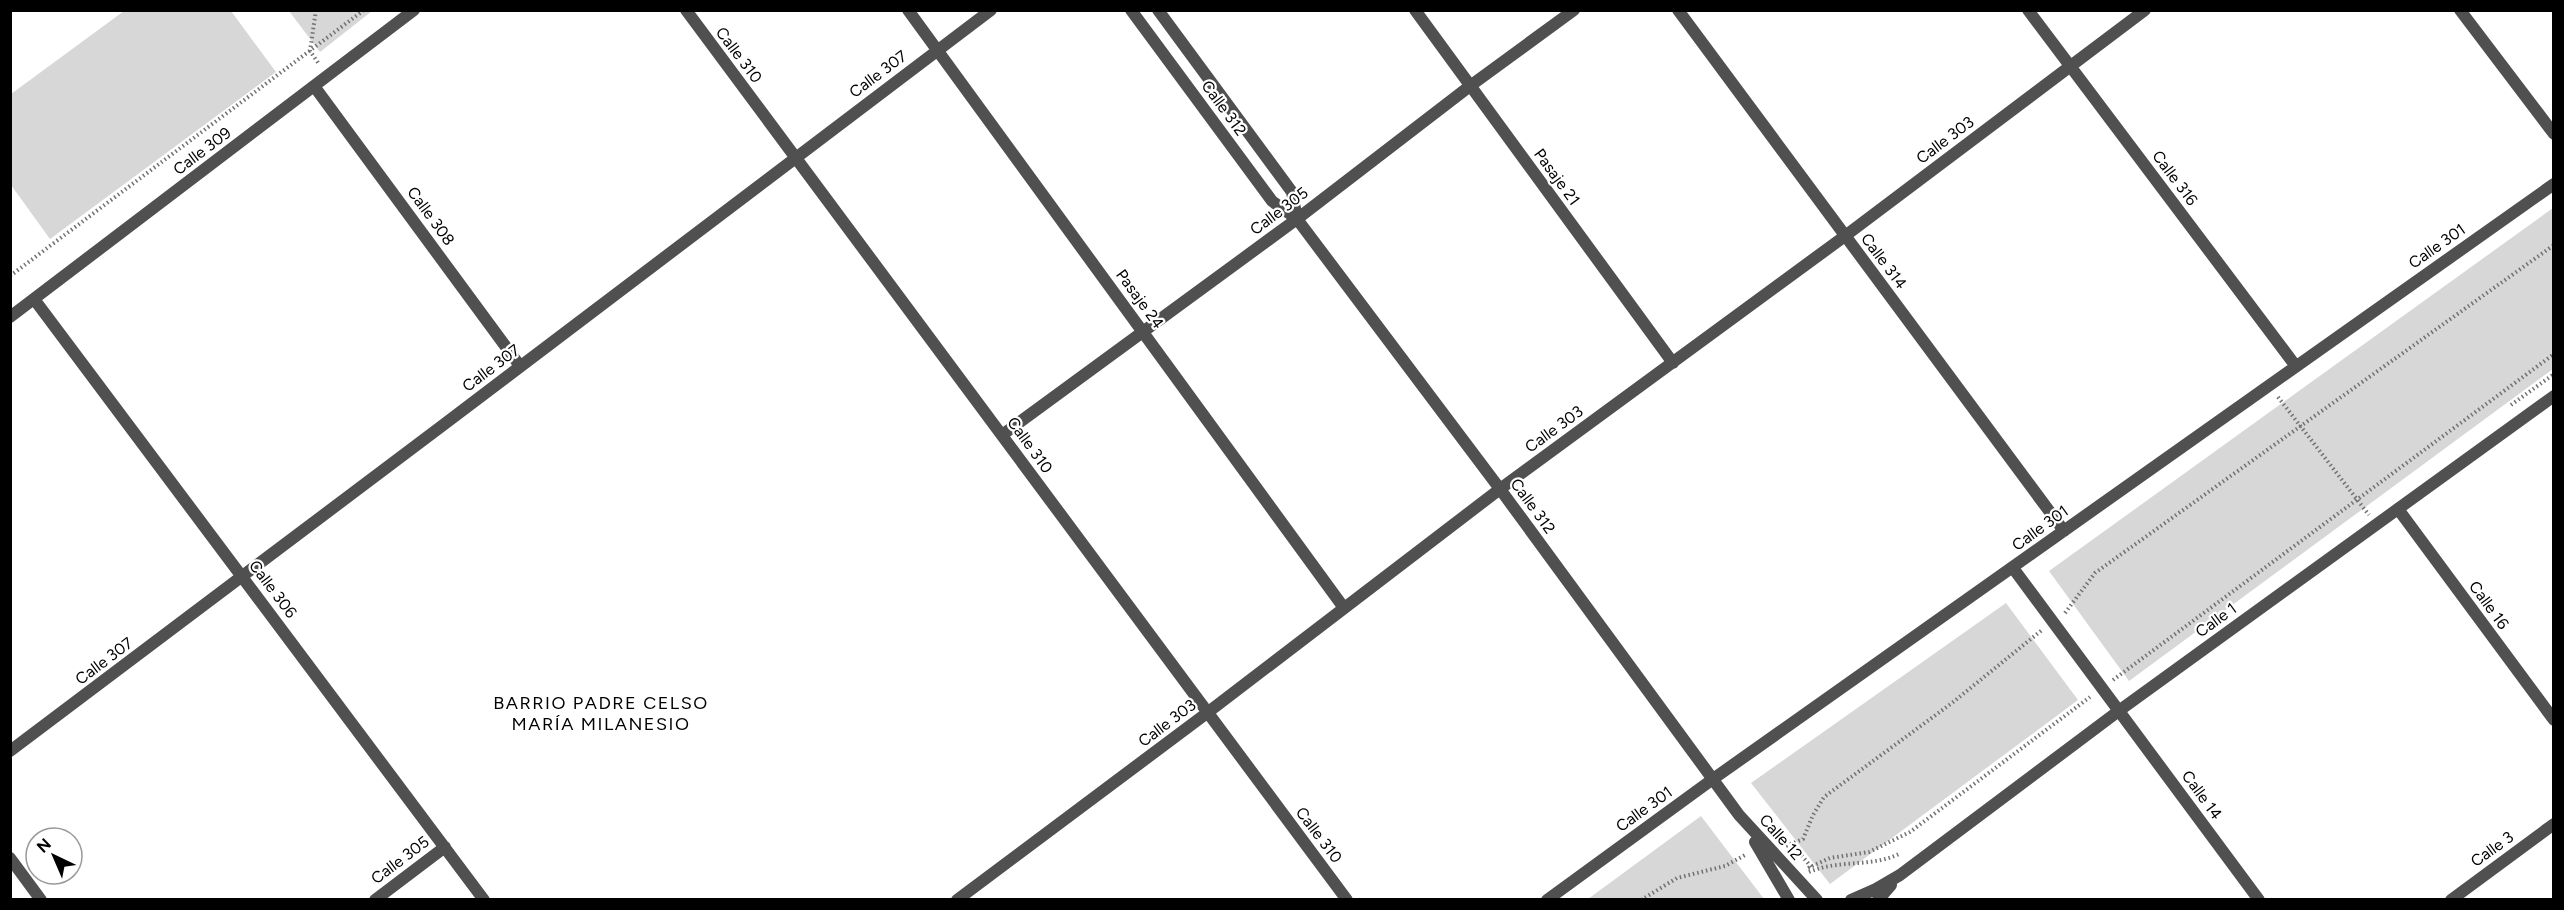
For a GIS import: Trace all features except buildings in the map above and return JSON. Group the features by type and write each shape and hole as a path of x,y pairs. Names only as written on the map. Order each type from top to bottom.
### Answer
{"street":[{"name":"Calle 309","path":"10,317 414,10"},
{"name":"Calle 310","path":"686,10 1347,900"},
{"name":"Pasaje 24","path":"908,10 1344,608"},
{"name":"Calle 307","path":"10,751 243,578 794,157 991,10"},
{"name":"Calle 312","path":"1131,10 1272,201 1297,219 1500,489 1739,815"},
{"name":"Calle 312","path":"1158,10 1292,192 1297,219"},
{"name":"Pasaje 21","path":"1415,10 1673,363"},
{"name":"Calle 305","path":"1002,435 1297,219 1470,86 1574,10"},
{"name":"Calle 314","path":"1678,10 2064,531"},
{"name":"Calle 316","path":"2028,10 2295,365"},
{"name":"Calle 303","path":"957,900 1500,489 1845,236 2145,10"},
{"path":"2460,10 2553,134"},
{"name":"Calle 308","path":"314,86 520,366"},
{"name":"Calle 301","path":"1547,900 1713,779 2553,184"},
{"name":"Calle 306","path":"34,299 484,900"},
{"name":"Calle 1","path":"1851,900 1900,875 2120,710 2553,396"},
{"name":"Calle 16","path":"2398,509 2553,720"},
{"path":"2013,568 2120,710"},
{"name":"Calle 14","path":"2120,710 2259,900"},
{"name":"Calle 12","path":"1739,815 1765,850 1789,900"},
{"name":"Calle 3","path":"2451,900 2553,824"},
{"name":"Calle 305","path":"375,900 445,847"},
{"name":"Calle 12","path":"1765,850 1817,900"},
{"path":"10,858 41,900"},
{"name":"Calle 1","path":"1878,900 1900,875"}],"path":[{"path":"316,10 310,51 328,76"},
{"path":"10,276 364,10"},
{"path":"1641,900 1677,878 1725,866 1752,852 1793,845 1803,839 1824,797 1952,702 2069,610 2095,573 2553,245"},
{"path":"1796,878 1806,868 1830,858 1869,852 1910,832 2553,354"},
{"path":"2507,409 2553,374"},
{"path":"2269,384 2377,525"},
{"path":"2357,519 2376,505"},
{"path":"1796,878 1821,866 1872,862 1892,858 1902,853"}],"shaded area":[{"path":"124,11 231,11 276,72 50,239 11,185 11,94"},
{"path":"289,11 372,11 320,52"},
{"path":"2553,208 2553,369 2129,681 2049,571"},
{"path":"2006,603 2078,700 1830,884 1751,783"},
{"path":"1701,816 1764,899 1588,899"}],"district":[{"name":"BARRIO PADRE CELSO MARÍA MILANESIO","path":"601,713"}]}
